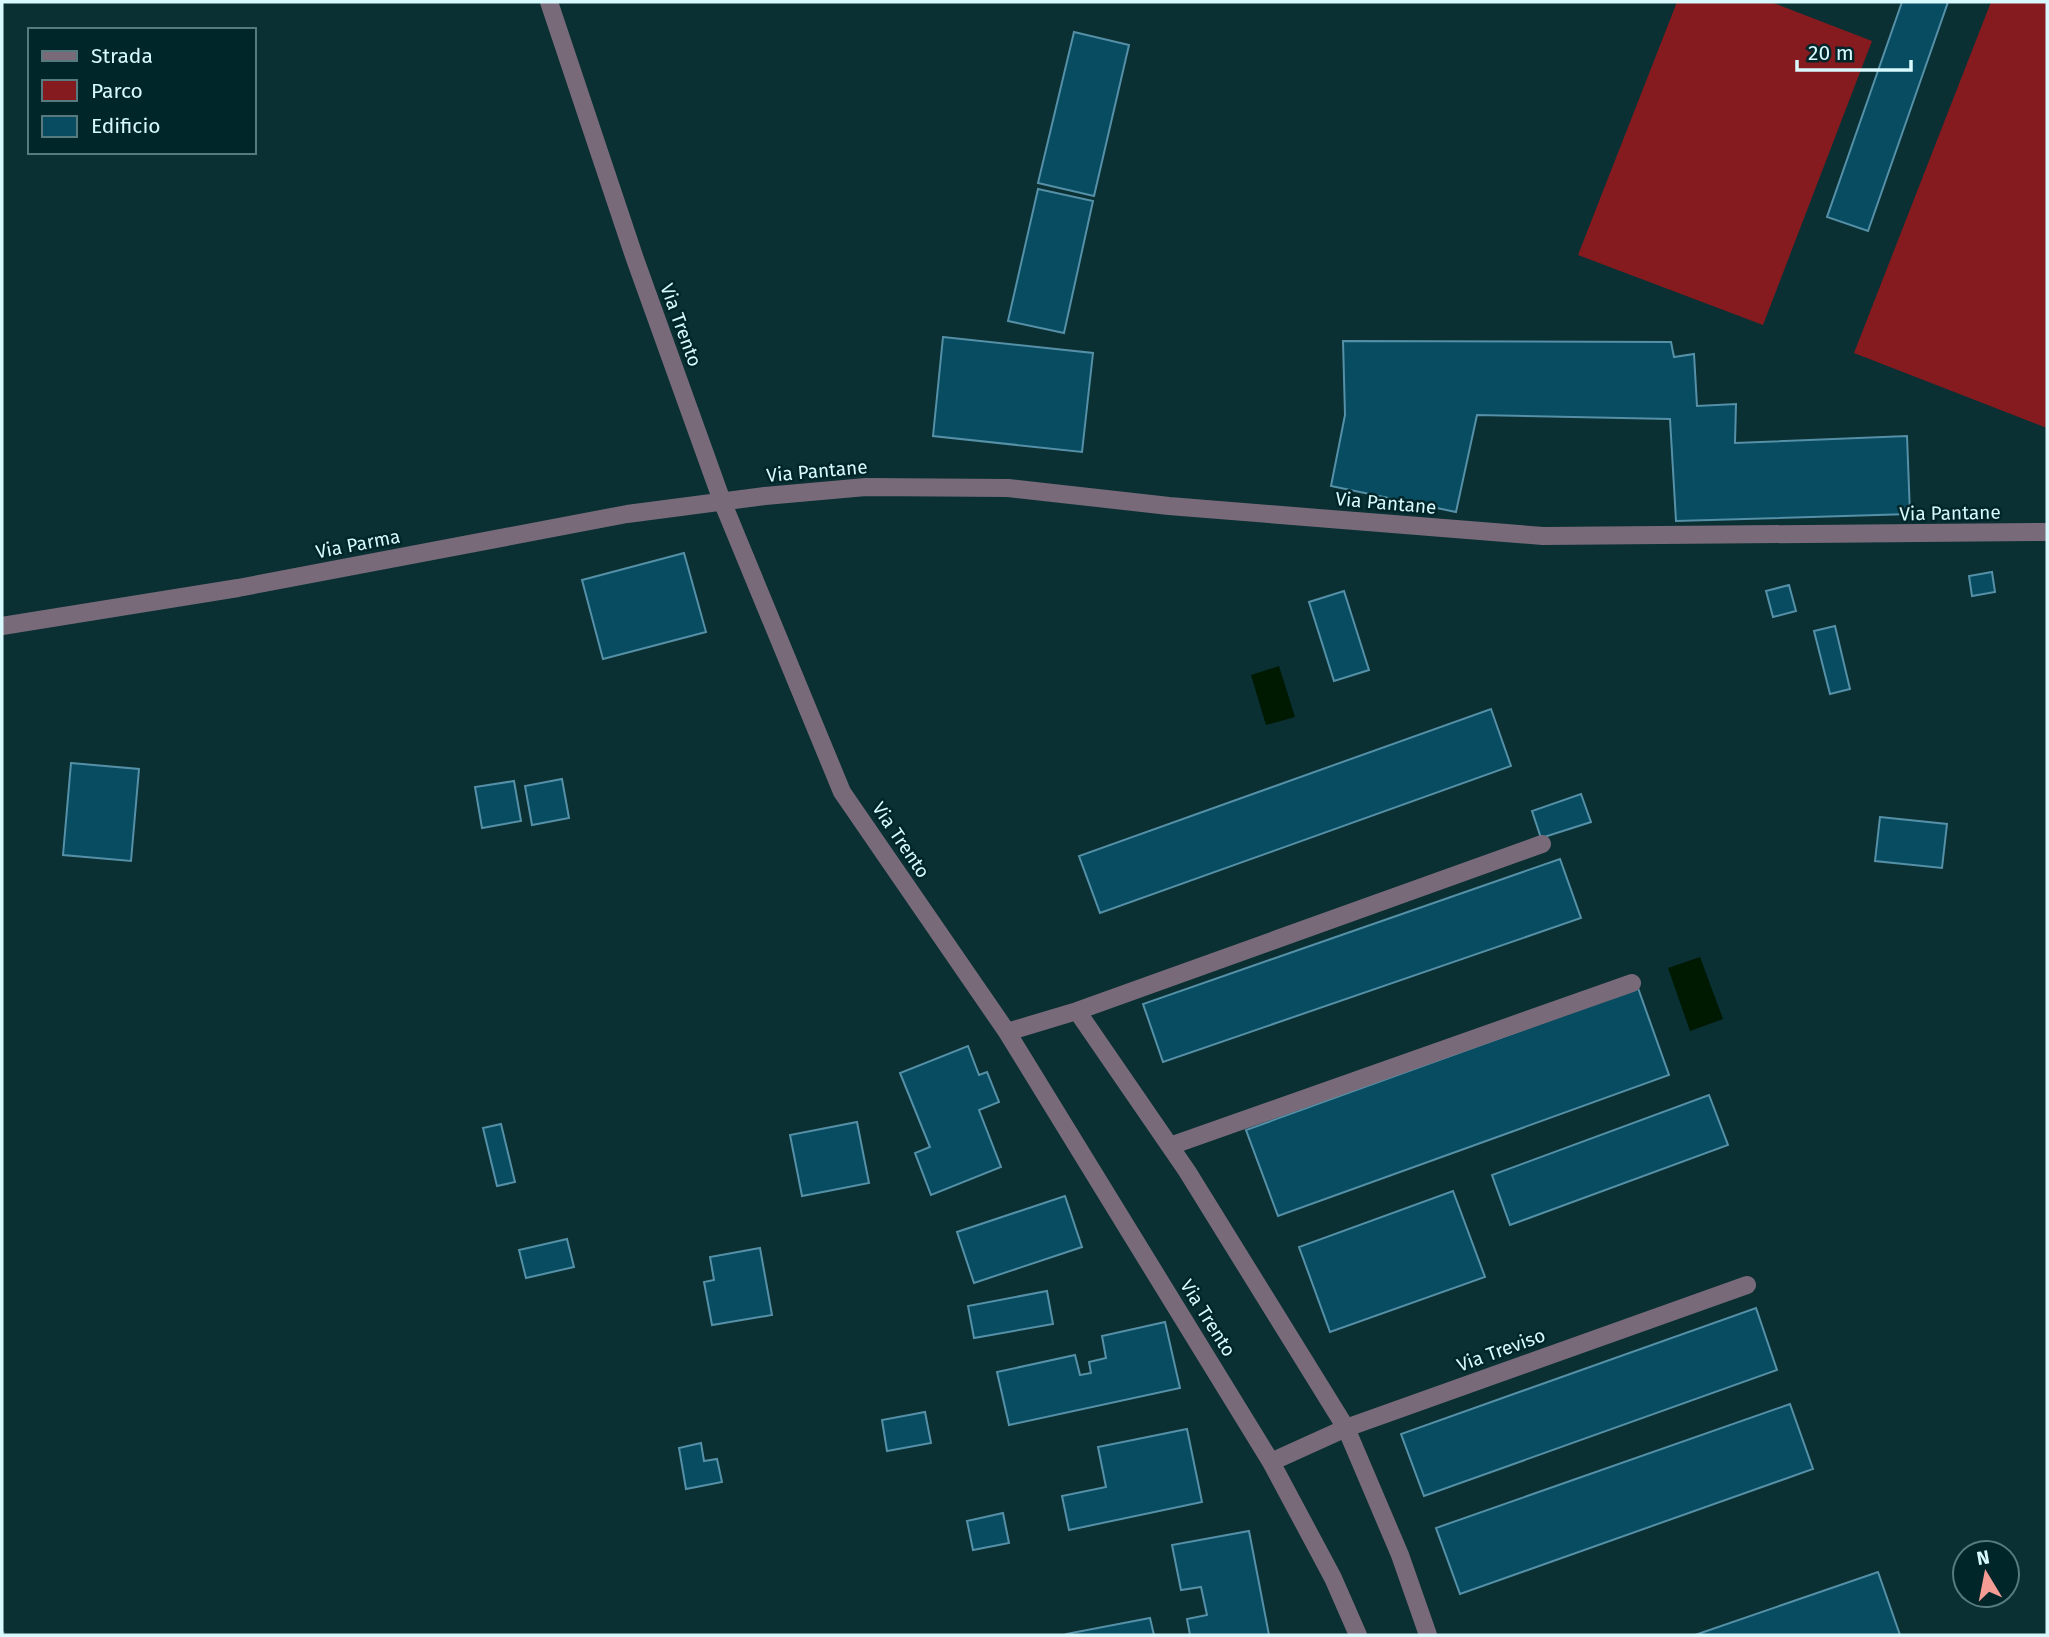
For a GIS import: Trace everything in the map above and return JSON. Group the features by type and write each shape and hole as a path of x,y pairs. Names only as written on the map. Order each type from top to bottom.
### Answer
{"street":[{"name":"Via Trento","path":"549,2 635,259 722,501 842,792 1007,1032 1271,1462 1333,1578 1358,1635"},
{"name":"Via Pantane","path":"722,501 866,487 981,486 1248,513 1543,536 2047,532"},
{"name":"Via Parma","path":"2,626 160,602 607,518 722,501"},
{"path":"1007,1032 1077,1011 1542,844"},
{"path":"1170,1146 1632,983"},
{"path":"1077,1011 1170,1146 1346,1428 1400,1555 1428,1635"},
{"name":"Via Treviso","path":"1271,1462 1346,1428 1747,1284"}],"green space":[{"path":"1677,2 1771,2 1872,41 1763,325 1578,255"},
{"path":"1991,2 2047,2 2047,428 1854,353"}],"shaded area":[{"path":"1279,666 1295,717 1266,725 1251,675"},
{"path":"1700,957 1723,1019 1690,1031 1668,968"}],"building":[{"path":"1902,2 1948,2 1868,231 1827,217"},
{"path":"1074,32 1129,45 1094,196 1038,183"},
{"path":"1038,189 1093,201 1064,333 1008,321"},
{"path":"943,337 1093,353 1082,452 933,436"},
{"path":"1343,341 1671,342 1674,357 1694,354 1697,406 1736,404 1735,443 1907,436 1910,514 1676,521 1670,419 1477,415 1456,512 1331,486 1345,415"},
{"path":"684,553 706,632 603,659 582,580"},
{"path":"1992,572 1995,592 1972,596 1969,576"},
{"path":"1789,585 1796,611 1773,617 1766,591"},
{"path":"1344,591 1369,670 1334,681 1309,602"},
{"path":"1835,626 1850,689 1830,694 1814,631"},
{"path":"1491,709 1511,766 1100,913 1079,856"},
{"path":"71,763 139,769 131,861 63,855"},
{"path":"562,779 569,818 532,825 525,786"},
{"path":"514,781 521,821 482,828 475,787"},
{"path":"1581,794 1591,822 1541,838 1532,811"},
{"path":"1880,817 1947,824 1942,868 1875,861"},
{"path":"1560,859 1581,918 1163,1062 1143,1004"},
{"path":"1638,988 1669,1075 1278,1216 1246,1130"},
{"path":"968,1046 979,1075 987,1072 999,1102 979,1110 1001,1167 931,1195 915,1153 930,1147 900,1073"},
{"path":"1709,1095 1728,1145 1510,1225 1492,1175"},
{"path":"857,1122 869,1183 802,1196 790,1135"},
{"path":"501,1124 515,1182 497,1186 483,1128"},
{"path":"1453,1191 1485,1277 1330,1332 1299,1247"},
{"path":"1065,1196 1082,1247 974,1283 957,1232"},
{"path":"567,1239 574,1267 526,1278 519,1250"},
{"path":"760,1248 772,1315 712,1325 704,1282 714,1280 710,1257"},
{"path":"1047,1291 1053,1324 974,1338 968,1306"},
{"path":"1756,1308 1777,1370 1424,1496 1401,1434"},
{"path":"1165,1322 1180,1388 1009,1425 997,1372 1075,1355 1080,1375 1091,1373 1089,1362 1106,1358 1102,1336"},
{"path":"1790,1404 1813,1469 1460,1594 1436,1528"},
{"path":"925,1412 931,1443 887,1451 882,1420"},
{"path":"1187,1429 1202,1502 1069,1530 1062,1496 1106,1487 1098,1447"},
{"path":"701,1443 704,1461 717,1459 722,1482 686,1489 679,1448"},
{"path":"1003,1513 1009,1543 973,1550 967,1521"},
{"path":"1249,1531 1269,1635 1190,1635 1187,1619 1207,1615 1201,1587 1181,1590 1172,1545"},
{"path":"1878,1572 1900,1635 1695,1635"},
{"path":"1150,1618 1154,1635 1066,1635 1066,1634"}]}
